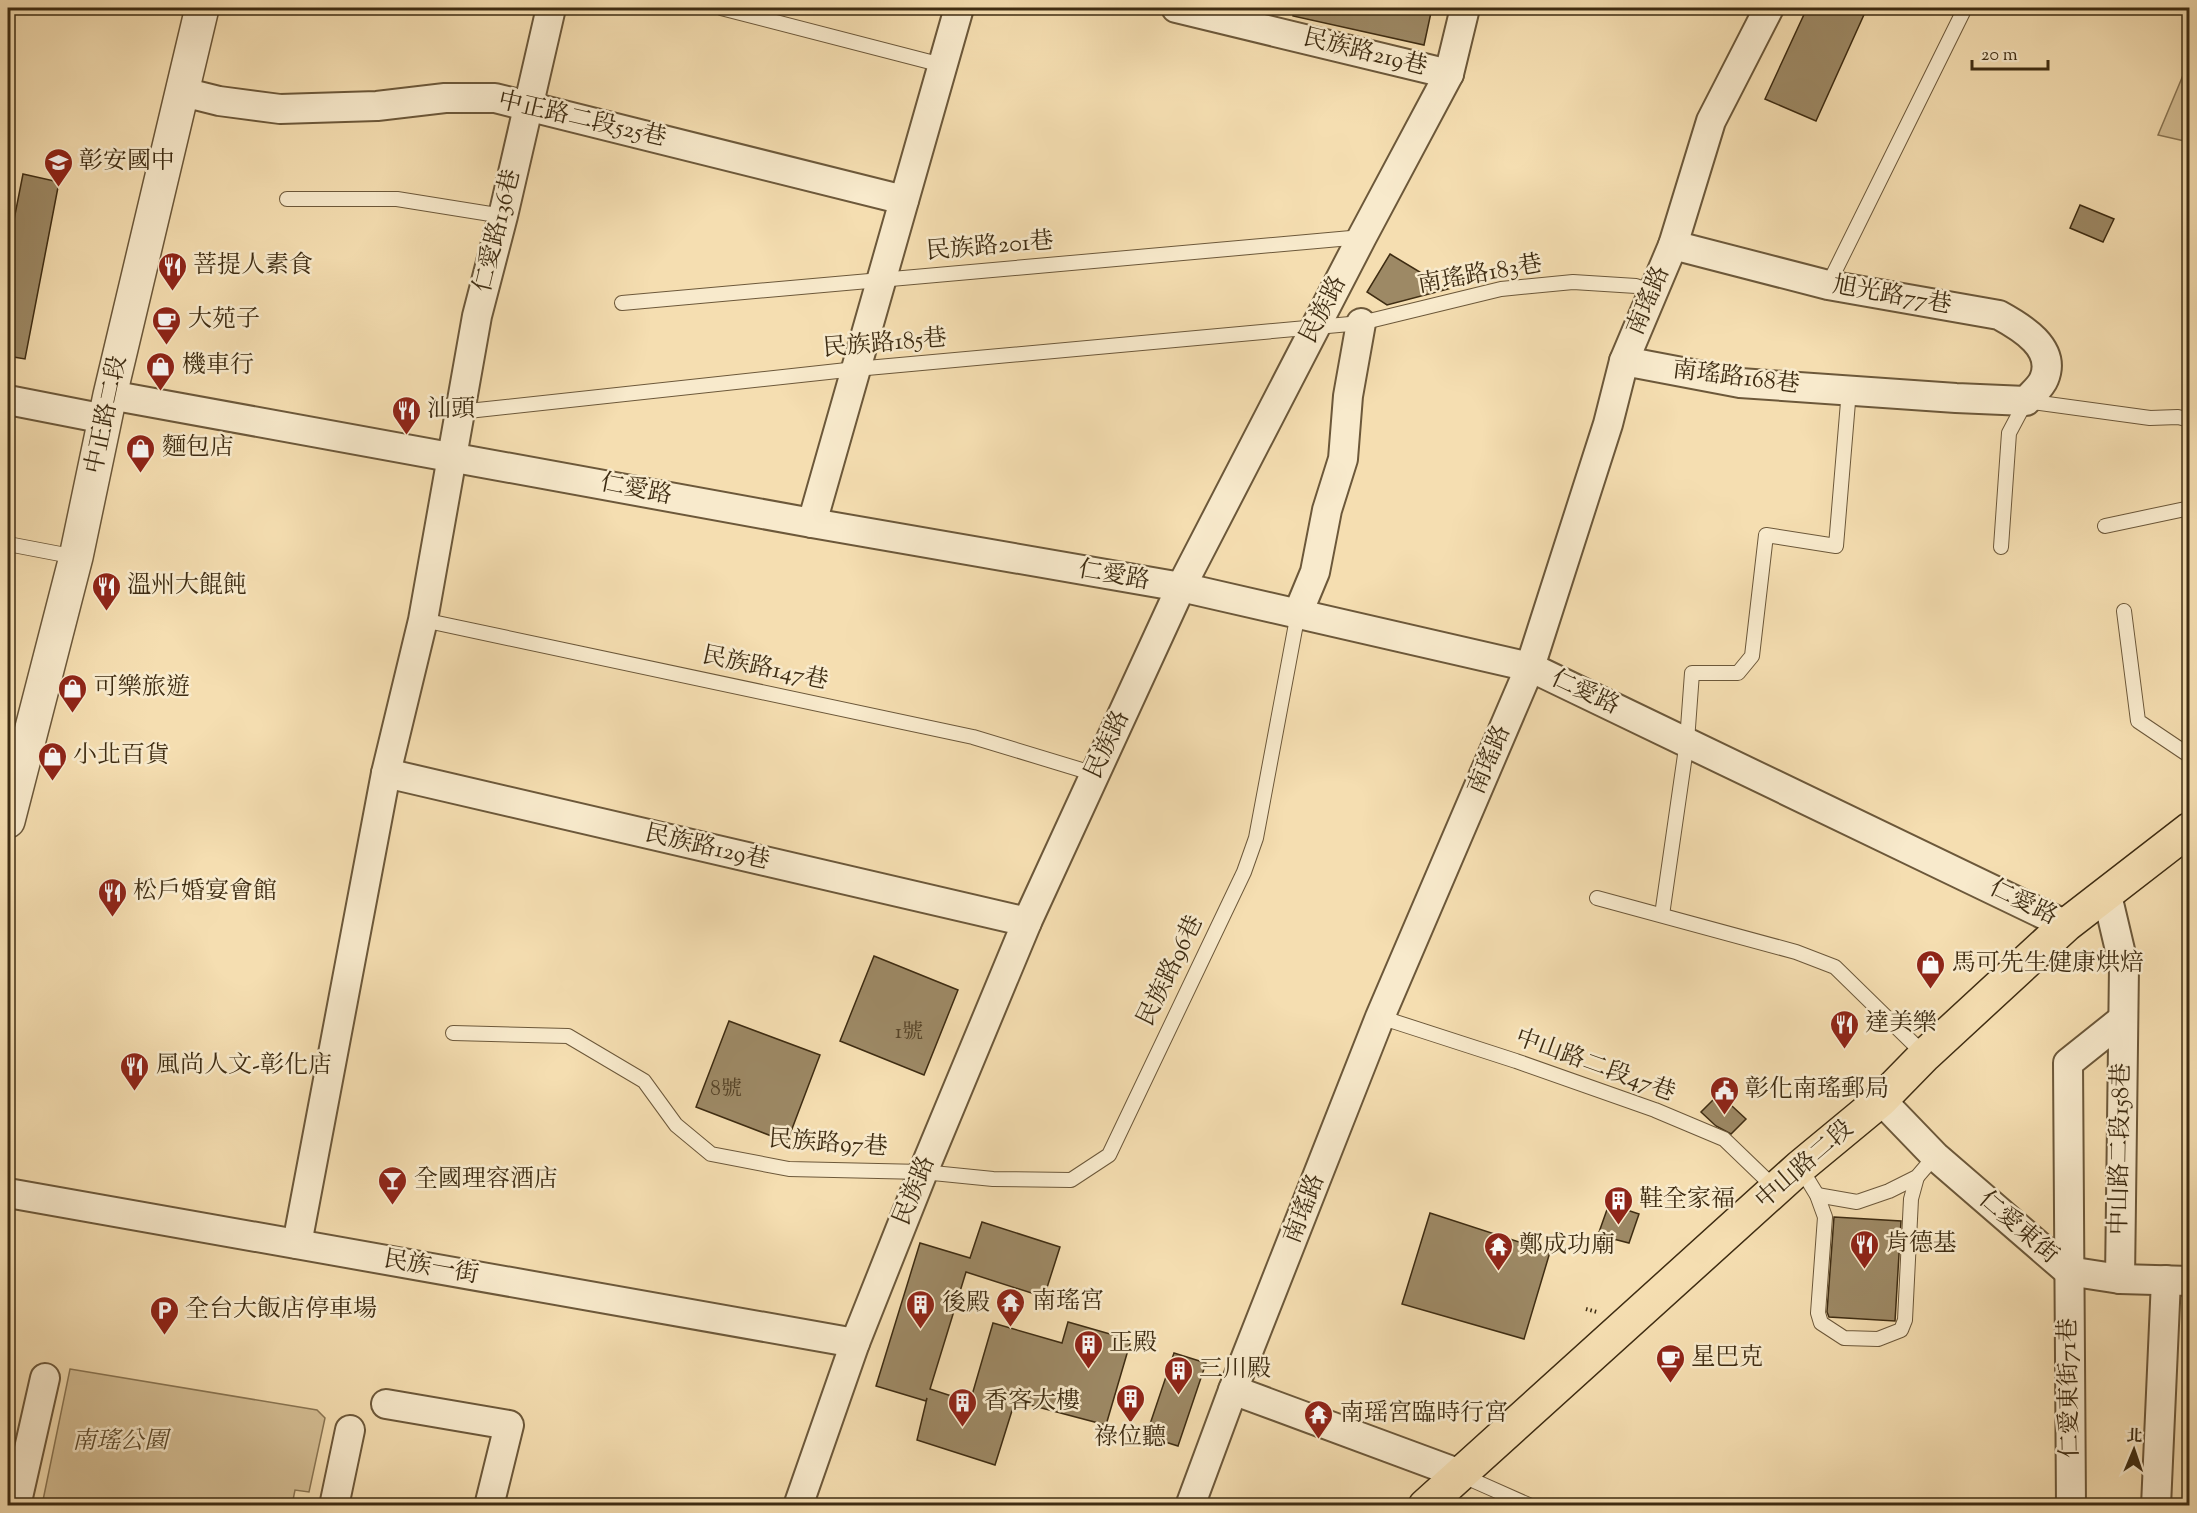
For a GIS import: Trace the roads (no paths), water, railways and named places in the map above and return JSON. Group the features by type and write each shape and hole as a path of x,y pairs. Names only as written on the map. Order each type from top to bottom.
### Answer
{"main road":[{"name":"中山路二段","path":"1425,1506 1800,1167 1881,1100 1925,1055 2067,925 2107,895 2149,868 2190,829"}],"street":[{"name":"中正路二段","path":"8,821 76,557 108,407 202,8"},
{"name":"仁愛路136巷","path":"297,1244 386,773 423,620 477,316 530,105 551,8"},
{"path":"812,523 959,8"},
{"name":"民族路219巷","path":"1176,8 1449,74"},
{"name":"民族路","path":"798,1506 855,1343 1027,922 1181,587 1449,74 1466,8"},
{"name":"南瑤路","path":"1190,1506 1233,1390 1380,1017 1530,667 1608,423 1624,361 1673,245 1711,121 1769,8"},
{"name":"中正路二段525巷","path":"183,92 219,101 280,109 377,106 445,98 495,98 904,200"},
{"name":"旭光路77巷","path":"1673,245 1828,285 1999,315 2020,327 2040,344 2048,364 2044,380 2026,401"},
{"path":"1298,613 1316,572 1326,510 1343,459 1348,396 1361,323"},
{"name":"南瑤路168巷","path":"1624,361 1740,383 2026,401"},
{"name":"仁愛路","path":"8,400 108,407 453,456 812,523 1181,587 1530,667 2067,925"},
{"name":"民族路129巷","path":"386,773 1027,922"},
{"name":"中山路二段158巷","path":"2107,895 2124,967 2120,1279"},
{"name":"中山路二段158巷","path":"2068,1271 2068,1063 2123,1019"},
{"name":"仁愛東街","path":"1881,1100 1926,1166 2068,1271 2120,1279 2178,1281"},
{"name":"民族一街","path":"8,1193 855,1343"},
{"name":"仁愛東街71巷","path":"2068,1271 2072,1506"},
{"path":"2156,1506 2178,1281"},
{"path":"16,1506 45,1378"},
{"path":"1233,1390 1460,1474"},
{"path":"386,1404 509,1425 489,1506"},
{"path":"334,1506 350,1430"}],"lane":[{"path":"721,8 942,65"},
{"path":"1828,285 1965,8"},
{"path":"286,199 397,199 503,216"},
{"name":"民族路201巷","path":"622,303 1362,237"},
{"name":"南瑤路183巷","path":"1316,327 1361,323 1501,289 1573,282 1636,286 1653,292"},
{"name":"民族路185巷","path":"459,412 856,369 1316,327"},
{"path":"1662,915 1687,741 1692,673 1738,674 1752,656 1766,535 1836,546 1849,390"},
{"path":"2001,547 2009,433 2026,401 2150,418 2178,417 2190,420"},
{"path":"2106,526 2190,508"},
{"path":"8,544 76,557"},
{"path":"2124,611 2138,722 2190,756"},
{"name":"民族路96巷","path":"923,1172 993,1179 1071,1180 1109,1155 1247,863 1256,838 1298,613"},
{"name":"民族路147巷","path":"423,620 973,737 1095,774"},
{"path":"1597,898 1796,952 1835,967 1925,1055"},
{"name":"中山路二段47巷","path":"1380,1017 1516,1061 1655,1110 1724,1139 1776,1189"},
{"name":"民族路97巷","path":"453,1033 568,1036 644,1081 676,1125 711,1154 789,1169 923,1172"},
{"path":"1800,1167 1817,1195 1826,1217 1818,1313 1821,1323 1844,1338 1878,1340 1901,1330 1905,1320 1911,1199 1926,1166"},
{"path":"1817,1195 1857,1202 1889,1191 1926,1166"},
{"path":"1460,1474 1532,1506"}],"place":[{"name":"彰安國中","path":"58,188"},
{"name":"菩提人素食","path":"172,292"},
{"name":"大苑子","path":"167,346"},
{"name":"機車行","path":"161,392"},
{"name":"汕頭","path":"406,436"},
{"name":"麵包店","path":"141,474"},
{"name":"溫州大餛飩","path":"106,612"},
{"name":"可樂旅遊","path":"73,714"},
{"name":"小北百貨","path":"52,782"},
{"name":"松戶婚宴會館","path":"112,918"},
{"name":"馬可先生健康烘焙","path":"1931,990"},
{"name":"達美樂","path":"1844,1050"},
{"name":"風尚人文-彰化店","path":"135,1092"},
{"name":"彰化南瑤郵局","path":"1724,1116"},
{"name":"全國理容酒店","path":"393,1206"},
{"name":"鞋全家福","path":"1618,1226"},
{"name":"肯德基","path":"1864,1270"},
{"name":"鄭成功廟","path":"1498,1272"},
{"name":"南瑤宮","path":"1011,1328"},
{"name":"後殿","path":"921,1330"},
{"name":"全台大飯店停車場","path":"164,1336"},
{"name":"正殿","path":"1088,1370"},
{"name":"星巴克","path":"1670,1384"},
{"name":"三川殿","path":"1178,1396"},
{"name":"祿位聽","path":"1130,1424"},
{"name":"香客大樓","path":"963,1428"},
{"name":"南瑶宮臨時行宮","path":"1319,1440"}],"park label":[{"name":"南瑤公園","path":"120,1442"}]}
